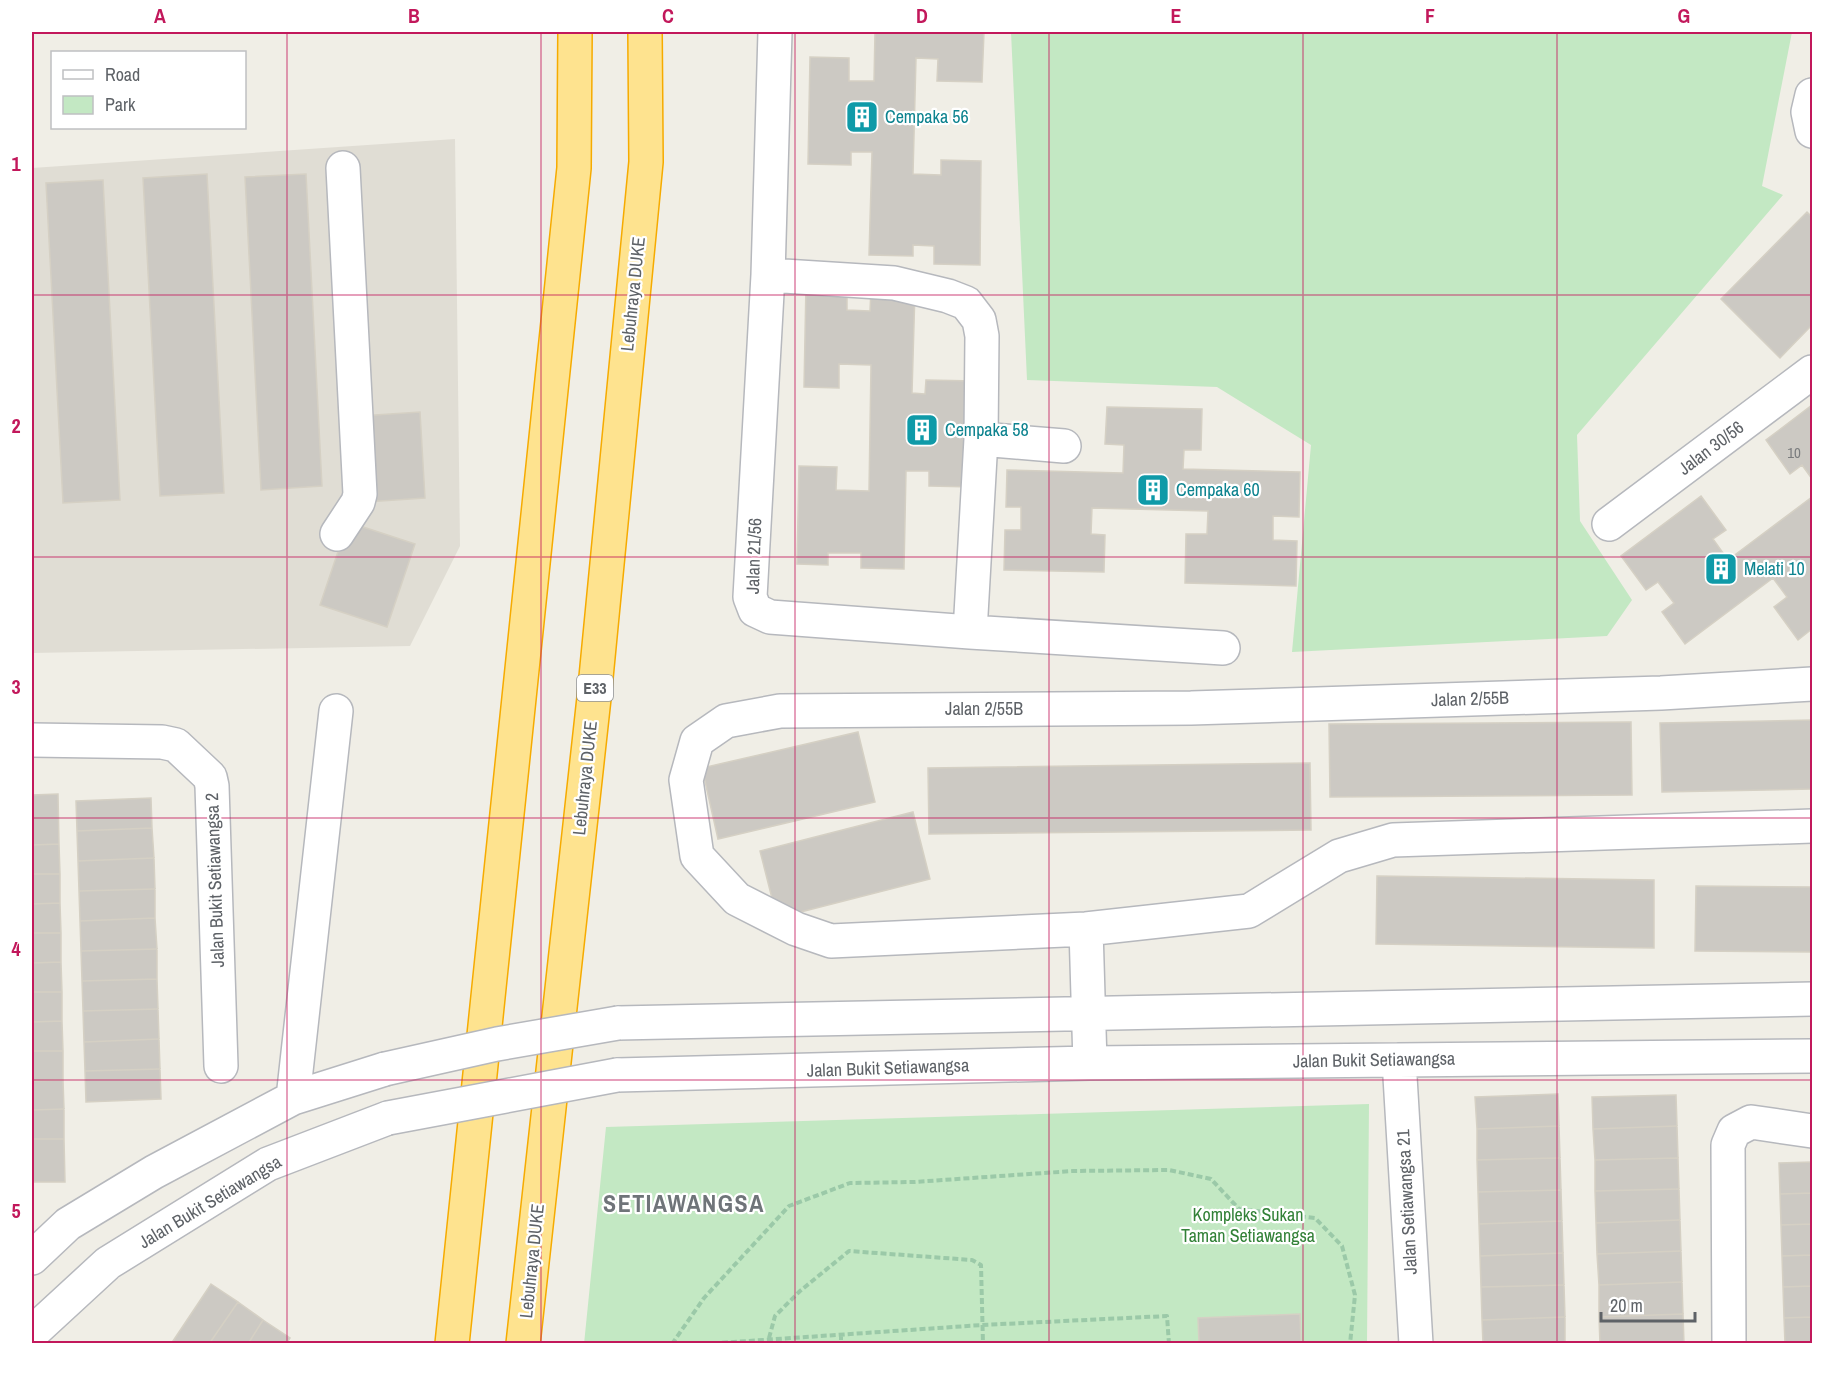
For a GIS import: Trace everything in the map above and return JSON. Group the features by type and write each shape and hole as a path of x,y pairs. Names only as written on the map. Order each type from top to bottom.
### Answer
{"highway":[{"path":"452,1344 574,168 575,32"},
{"name":"Lebuhraya DUKE","path":"523,1344 594,698 646,162 645,32"}],"street":[{"name":"Jalan 21/56","path":"775,32 768,275 750,597 755,610 770,616 970,632 1223,648"},
{"path":"1812,95 1808,112 1812,131"},
{"path":"337,534 358,502 360,494 344,168"},
{"path":"768,275 894,283 966,303 979,320 982,336 981,439 970,632"},
{"name":"Jalan 30/56","path":"1609,525 1812,372"},
{"path":"981,439 1064,446"},
{"name":"Jalan 2/55B","path":"1812,684 1638,693 1191,708 780,711 726,721 697,741 686,780 697,856 737,899 796,929 831,941 1086,929 1249,911 1339,856 1393,840 1812,826"},
{"path":"293,1098 336,711"},
{"name":"Jalan Bukit Setiawangsa 2","path":"32,740 162,742 176,745 210,777 221,1066"},
{"path":"1086,929 1090,1063"},
{"path":"32,1258 68,1224 154,1172 293,1098 385,1069 497,1044 618,1023 1812,999"},
{"name":"Jalan Bukit Setiawangsa","path":"32,1332 108,1263 268,1164 387,1118 617,1076 1090,1063 1812,1056"},
{"name":"Jalan Setiawangsa 21","path":"1399,1060 1416,1344"},
{"path":"1729,1344 1728,1145 1734,1131 1751,1122 1812,1131"}],"path":[{"path":"672,1344 704,1298 789,1206 850,1183 914,1182 1073,1171 1169,1170 1212,1179 1239,1209 1315,1218 1342,1246 1355,1295 1350,1344"},
{"path":"769,1338 775,1316 800,1291 849,1251 972,1260 981,1265 982,1344"},
{"path":"704,1344 982,1325 1167,1316 1169,1344"},
{"path":"841,1334 841,1344"}],"shaded area":[{"path":"455,139 460,546 410,646 32,653 32,168"}],"green space":[{"path":"1011,32 1792,32 1762,186 1783,195 1577,435 1580,521 1632,600 1607,636 1292,652 1311,445 1217,387 1027,380"},
{"name":"Kompleks Sukan Taman Setiawangsa","path":"1369,1104 1367,1343 584,1344 606,1127"}],"building":[{"name":"Cempaka 56","path":"875,32 984,32 982,82 937,81 938,59 916,58 913,174 941,175 941,160 981,161 980,265 934,264 934,246 913,245 913,256 869,255 872,152 851,152 851,165 808,164 810,57 849,58 849,81 874,81"},
{"path":"207,174 224,493 160,496 143,178"},
{"path":"306,174 322,486 261,490 245,177"},
{"path":"103,180 120,500 63,503 46,183"},
{"path":"1807,212 1812,217 1812,325 1780,358 1721,299"},
{"name":"Cempaka 58","path":"806,285 847,286 847,310 870,311 871,289 915,290 912,393 925,394 926,380 975,381 973,487 929,486 929,471 906,471 904,569 861,568 861,553 828,553 828,565 797,564 799,466 837,467 836,490 869,491 871,365 839,364 839,388 804,387"},
{"path":"1812,405 1812,479 1802,465 1790,474 1766,440"},
{"name":"Cempaka 60","path":"1107,407 1202,409 1201,450 1184,450 1183,469 1300,472 1299,517 1273,516 1273,540 1297,541 1296,586 1185,583 1186,534 1207,534 1208,511 1092,508 1091,534 1105,535 1104,572 1004,570 1005,530 1021,530 1021,507 1006,507 1007,470 1123,473 1124,445 1105,444"},
{"path":"420,412 425,498 366,502 360,416"},
{"name":"Melati 10","path":"1701,496 1726,530 1713,539 1728,560 1812,497 1812,629 1798,640 1774,607 1787,597 1773,578 1685,644 1662,612 1674,603 1658,582 1646,590 1621,556"},
{"path":"348,522 415,544 387,627 320,605"},
{"path":"1812,720 1812,789 1662,792 1660,723"},
{"path":"1631,722 1632,795 1330,797 1329,724"},
{"path":"858,732 875,802 718,839 702,768"},
{"path":"1310,763 1311,830 929,834 928,768"},
{"path":"58,794 59,844 32,845 32,795"},
{"path":"151,798 152,828 77,831 76,801"},
{"path":"913,812 930,879 777,918 760,851"},
{"path":"152,828 154,858 78,861 77,831"},
{"path":"59,844 60,874 32,874 32,845"},
{"path":"154,858 155,889 79,891 78,861"},
{"path":"32,874 60,874 60,903 32,904"},
{"path":"1377,876 1654,880 1654,948 1376,944"},
{"path":"1696,886 1812,887 1812,952 1695,951"},
{"path":"155,889 155,918 80,921 79,891"},
{"path":"60,903 61,933 32,933 32,904"},
{"path":"155,918 157,949 81,951 80,921"},
{"path":"32,933 61,933 61,962 32,963"},
{"path":"157,949 157,979 82,981 81,951"},
{"path":"61,962 62,992 32,992 32,963"},
{"path":"157,979 158,1009 83,1011 82,981"},
{"path":"32,992 62,992 62,1021 32,1022"},
{"path":"158,1009 159,1039 84,1042 83,1011"},
{"path":"62,1021 63,1051 32,1051 32,1022"},
{"path":"159,1039 160,1069 85,1071 84,1042"},
{"path":"32,1051 63,1051 63,1080 32,1081"},
{"path":"160,1069 161,1099 86,1102 85,1071"},
{"path":"63,1080 64,1109 32,1110 32,1081"},
{"path":"1558,1094 1559,1126 1477,1129 1475,1097"},
{"path":"1676,1095 1677,1126 1593,1129 1592,1097"},
{"path":"64,1109 64,1139 32,1139 32,1110"},
{"path":"1559,1126 1560,1158 1477,1160 1477,1129"},
{"path":"1677,1126 1678,1158 1595,1160 1593,1129"},
{"path":"32,1139 64,1139 65,1182 32,1182"},
{"path":"1560,1158 1561,1190 1478,1192 1477,1160"},
{"path":"1678,1158 1679,1189 1595,1191 1595,1160"},
{"path":"1812,1162 1812,1193 1780,1194 1779,1163"},
{"path":"1679,1189 1680,1220 1596,1223 1595,1191"},
{"path":"1561,1190 1562,1221 1479,1224 1478,1192"},
{"path":"1812,1193 1812,1224 1781,1225 1780,1194"},
{"path":"1680,1220 1681,1251 1597,1254 1596,1223"},
{"path":"1562,1221 1563,1253 1480,1256 1479,1224"},
{"path":"1812,1224 1812,1255 1782,1256 1781,1225"},
{"path":"1681,1251 1682,1282 1599,1285 1597,1254"},
{"path":"1563,1253 1564,1285 1481,1287 1480,1256"},
{"path":"1812,1255 1812,1286 1783,1287 1782,1256"},
{"path":"1682,1282 1683,1314 1599,1317 1599,1285"},
{"path":"211,1284 238,1302 209,1344 176,1344 173,1341"},
{"path":"1564,1285 1565,1317 1482,1320 1481,1287"},
{"path":"1812,1286 1812,1317 1784,1318 1783,1287"},
{"path":"238,1302 263,1320 248,1344 209,1344"},
{"path":"1300,1314 1301,1344 1199,1344 1198,1318"},
{"path":"1683,1314 1684,1344 1600,1344 1599,1317"},
{"path":"1565,1317 1565,1344 1483,1344 1482,1320"},
{"path":"1812,1317 1812,1344 1785,1344 1784,1318"},
{"path":"263,1320 290,1338 286,1344 248,1344"}],"place":[{"name":"Cempaka 56","path":"862,117"},
{"name":"Cempaka 58","path":"922,430"},
{"name":"Cempaka 60","path":"1153,490"},
{"name":"Melati 10","path":"1721,569"}],"district":[{"name":"SETIAWANGSA","path":"684,1204"}]}
